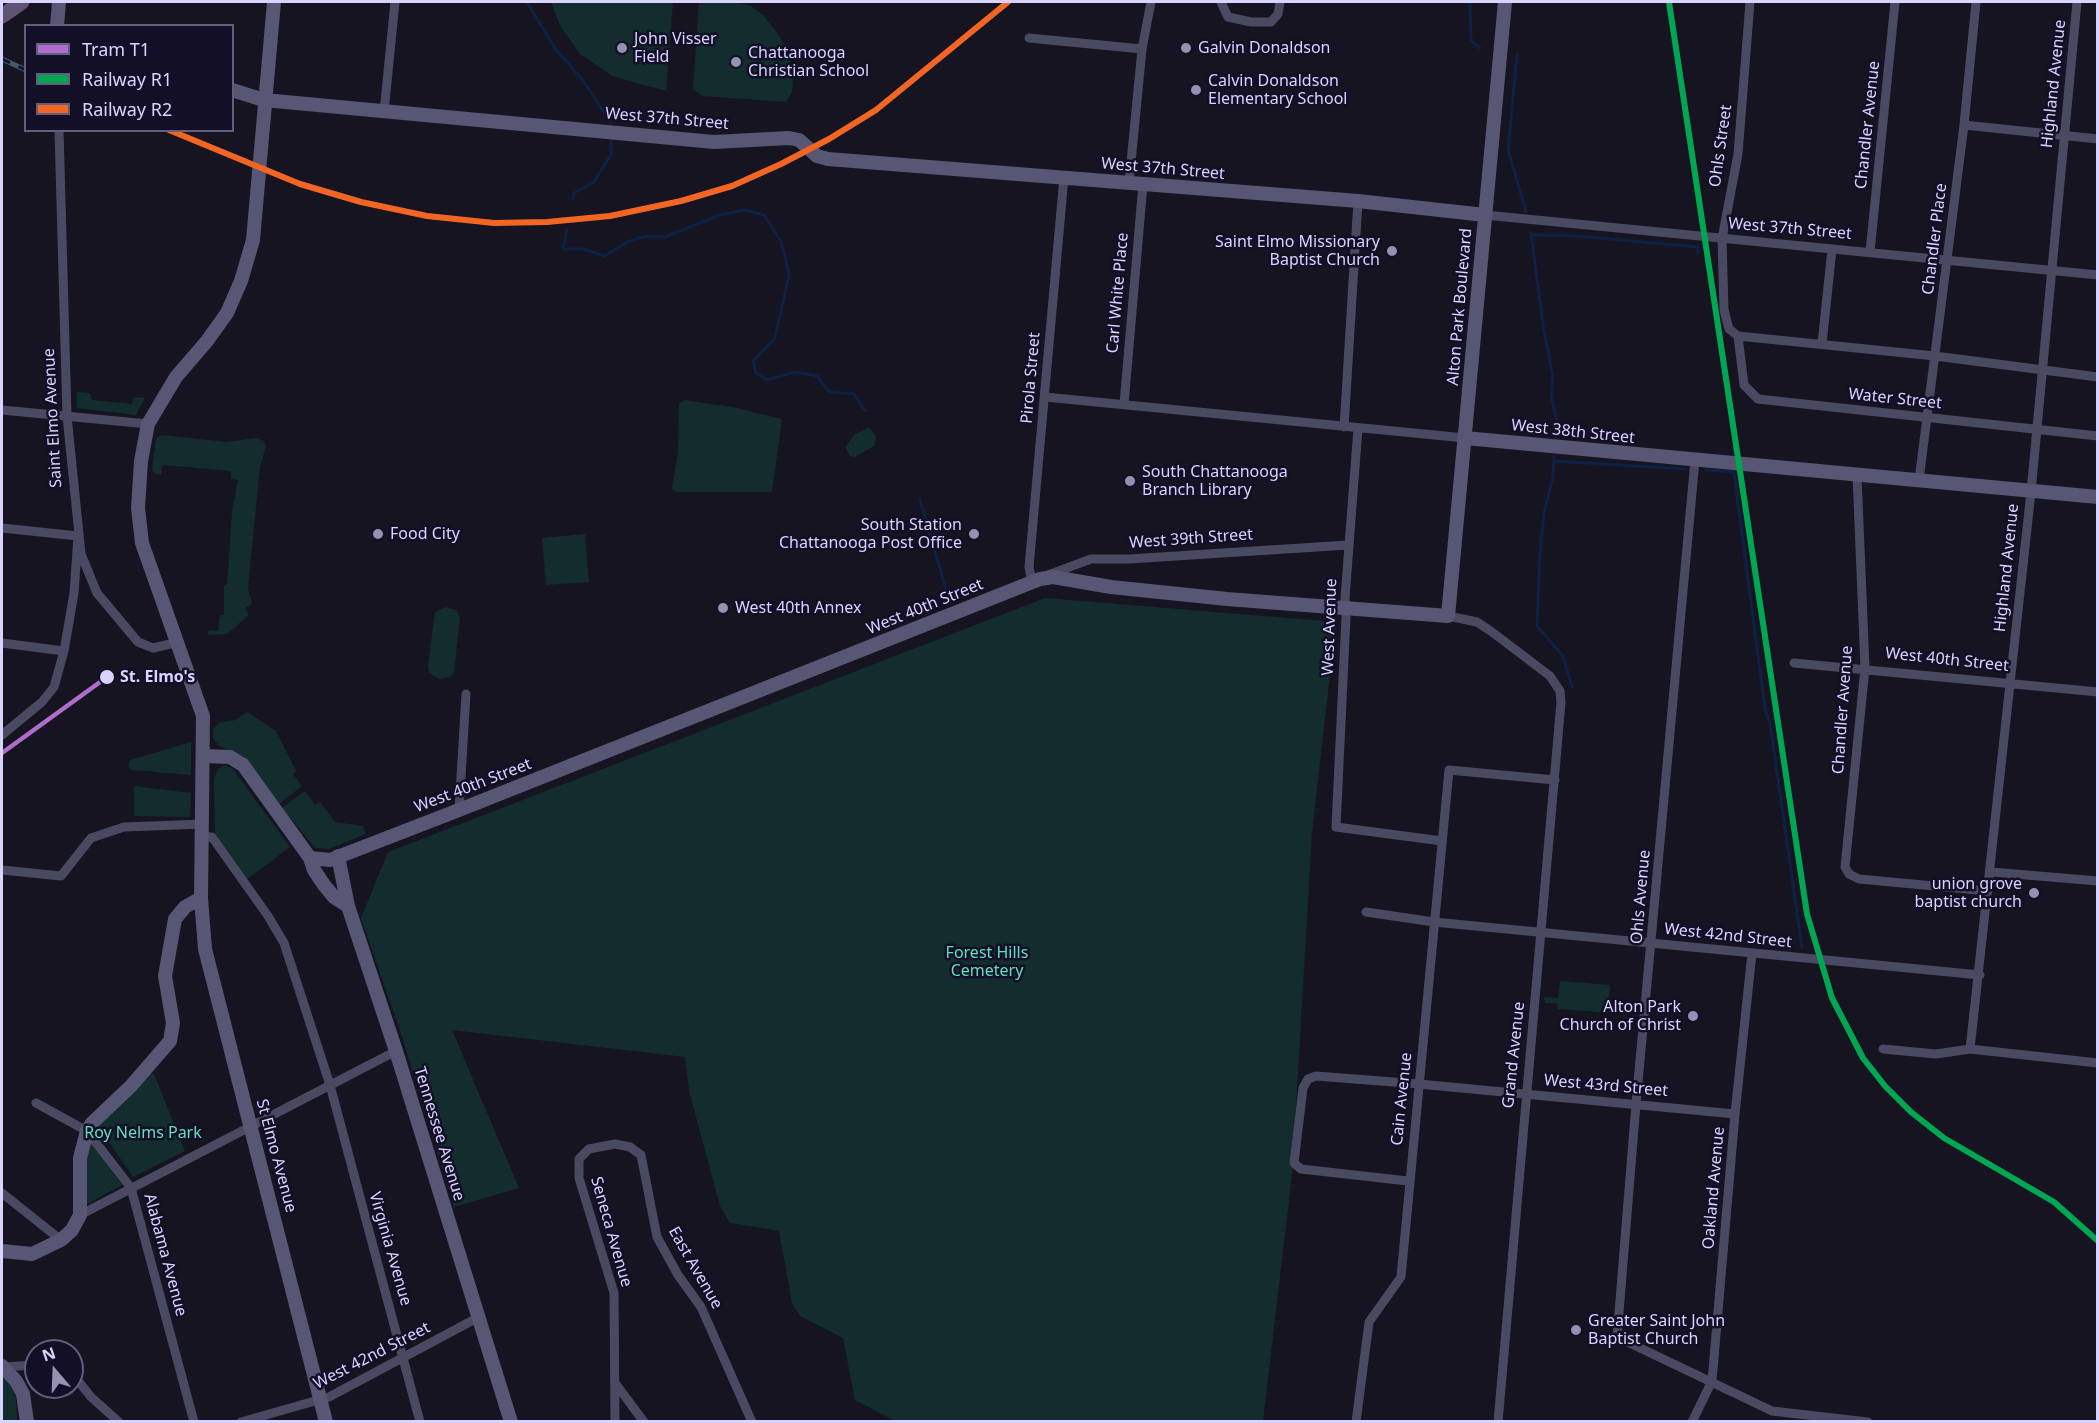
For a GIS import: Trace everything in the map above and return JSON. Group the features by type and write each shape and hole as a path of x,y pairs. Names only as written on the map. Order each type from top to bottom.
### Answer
{"main road":[{"path":"2,15 22,2"},
{"path":"57,24 59,2"},
{"path":"203,830 203,713 141,540 138,508 141,461 148,424 176,377 207,341 227,313 241,281 253,240 274,2"},
{"name":"Alton Park Boulevard","path":"1448,616 1505,2"},
{"name":"West 37th Street","path":"234,91 264,100 714,142 789,138 799,140 817,156 828,159 1358,201 1485,215"},
{"name":"West 38th Street","path":"1465,438 2097,497"},
{"name":"West 40th Street","path":"310,858 322,861 338,856 459,810 1036,580 1053,577 1111,587 1448,616"},
{"path":"203,756 230,757 243,765 310,858 314,870 329,891 348,906"},
{"name":"St Elmo Avenue","path":"203,830 201,898 205,949 326,1422"},
{"name":"Tennessee Avenue","path":"338,856 348,906 396,1051 511,1422"},
{"path":"2,1251 32,1254 61,1240 72,1230 80,1215 80,1158 87,1131 92,1123 131,1086 170,1041 173,1023 165,976 175,919 185,907 201,898"},
{"path":"2,1366 16,1381 23,1394 27,1422"}],"street":[{"path":"384,112 395,2"},
{"name":"Carl White Place","path":"1124,404 1142,49 1151,2"},
{"path":"1221,2 1228,17 1251,22 1271,22 1278,14 1280,2"},
{"name":"Ohls Street","path":"1738,336 1728,329 1724,310 1722,239 1738,154 1750,2"},
{"name":"Chandler Avenue","path":"1870,252 1895,2"},
{"name":"Chandler Place","path":"1920,480 1964,125 1976,2"},
{"name":"Highland Avenue","path":"1970,1049 1980,975 2031,492 2040,371 2077,2"},
{"path":"1029,38 1142,49"},
{"path":"1964,125 2097,140"},
{"name":"Saint Elmo Avenue","path":"59,132 67,416 81,554 97,593 138,642 153,648 178,642"},
{"name":"Pirola Street","path":"1036,580 1029,567 1064,177"},
{"path":"1344,426 1358,201"},
{"name":"West 37th Street","path":"1485,215 2097,275"},
{"path":"1822,344 1832,249"},
{"path":"1738,336 1935,356 2097,377"},
{"name":"Water Street","path":"1738,336 1744,385 1758,399 2097,436"},
{"name":"West 38th Street","path":"1045,397 1465,438"},
{"path":"2,410 148,424"},
{"name":"West Avenue","path":"1358,428 1348,545 1336,827 1442,841"},
{"name":"Ohls Avenue","path":"1695,460 1617,1337 1712,1381"},
{"name":"Chandler Avenue","path":"1857,475 1864,668 1845,867 1849,874 1859,879 1988,891"},
{"path":"2,528 78,536 74,593 64,651 54,687 34,709 2,735"},
{"name":"West 39th Street","path":"1036,580 1091,559 1130,559 1348,545"},
{"name":"West 40th Street","path":"1448,616 1477,622 1492,632 1550,676 1560,691"},
{"path":"2,643 64,651"},
{"name":"West 40th Street","path":"1794,663 2097,692"},
{"name":"Grand Avenue","path":"1498,1422 1525,1094 1555,780 1560,691"},
{"path":"459,810 466,694"},
{"name":"Cain Avenue","path":"1356,1422 1369,1322 1401,1277 1408,1181 1449,770 1555,780"},
{"path":"2,870 61,876 92,838 124,827 203,830"},
{"name":"Virginia Avenue","path":"203,830 212,837 268,916 284,943 330,1085 405,1357 420,1422"},
{"path":"1991,872 2097,881"},
{"name":"West 42nd Street","path":"1366,912 1434,922 1980,975"},
{"name":"Oakland Avenue","path":"1692,1422 1712,1381 1735,1114 1752,954"},
{"path":"1883,1049 1936,1054 1956,1054 1970,1049 2097,1063"},
{"path":"80,1215 396,1051"},
{"name":"West 43rd Street","path":"1408,1181 1300,1169 1294,1163 1303,1088 1308,1079 1316,1076 1419,1084 1735,1114"},
{"name":"Alabama Avenue","path":"36,1103 87,1131 131,1188 194,1422"},
{"name":"East Avenue","path":"579,1159 589,1149 615,1144 630,1147 641,1155 657,1237 678,1275 701,1307 752,1422"},
{"name":"Seneca Avenue","path":"579,1159 579,1178 614,1293 615,1422"},
{"path":"2,1193 61,1240"},
{"name":"West 42nd Street","path":"241,1422 321,1400 479,1317"},
{"path":"2,1366 24,1365"},
{"path":"1712,1381 1772,1411 1868,1422"},
{"path":"615,1383 644,1422"},
{"path":"84,1389 91,1398 120,1422"}],"green space":[{"name":"John Visser Field","path":"551,2 673,2 666,91 612,76 580,54 560,26"},
{"path":"699,2 737,2 751,6 763,15 780,37 790,60 793,82 792,92 786,102 702,96 693,89"},
{"path":"77,392 90,393 92,400 132,404 134,397 145,398 136,415 77,408"},
{"path":"684,400 733,407 782,419 772,492 677,492 672,489 678,452 679,404"},
{"path":"869,427 876,436 874,446 855,457 850,456 845,447 855,434"},
{"path":"162,435 226,442 256,438 264,441 266,446 260,467 248,588 252,604 245,608 249,615 227,634 208,635 209,630 218,631 220,615 224,615 224,586 227,584 232,512 238,480 231,479 231,471 163,465 161,475 155,474 152,470 156,438"},
{"path":"585,534 589,582 546,585 542,538"},
{"name":"Forest Hills Cemetery","path":"1045,598 1336,622 1312,833 1292,1175 1263,1421 895,1421 855,1400 843,1338 800,1316 792,1303 779,1231 730,1223 720,1206 689,1091 685,1057 452,1030 519,1188 454,1207 401,1033 361,918 388,852"},
{"path":"445,607 456,610 460,617 454,672 450,677 440,679 429,673 428,665 435,612"},
{"path":"247,712 276,731 296,771 293,774 302,786 279,804 243,756 219,746 213,738 213,729 219,723 235,720"},
{"path":"191,742 191,775 132,770 128,766 130,760"},
{"path":"225,765 233,769 290,847 246,880 215,833 214,779 218,769"},
{"path":"134,786 191,793 190,817 134,816"},
{"path":"305,791 315,805 320,802 335,822 363,826 366,834 329,849 315,848 282,808"},
{"path":"1560,981 1610,985 1608,1013 1558,1009 1557,1003 1545,1003 1544,997 1558,998"},
{"name":"Roy Nelms Park","path":"148,1073 154,1074 185,1151 133,1177 97,1125"},
{"path":"88,1144 93,1144 122,1185 87,1204 84,1157"},
{"path":"2,1376 10,1384 16,1399 17,1421 2,1421"}],"waterway":[{"path":"527,2 556,50 582,79 611,123"},
{"path":"1470,2 1471,41 1480,48"},
{"path":"1517,55 1508,150 1526,211"},
{"path":"573,199 574,193 593,183 611,155 611,140"},
{"path":"567,229 563,249 584,249 604,256 627,242 646,236 665,237 720,215 745,210 764,215 781,241 789,275 775,338 753,361 756,373 767,380 795,372 817,376 829,392 854,394 865,411"},
{"path":"1531,233 1543,325 1553,378 1551,395 1557,423 1556,437"},
{"path":"1532,235 1577,236 1698,247 1698,253"},
{"path":"1554,457 1553,477 1544,513 1540,551 1537,626 1563,656 1572,687"},
{"path":"1554,461 1685,469"},
{"path":"1706,470 1734,472 1765,709 1770,723 1802,948"},
{"path":"920,500 948,596"}],"railway":[{"path":"174,132 300,184 361,202 427,216 494,223 547,222 610,216 681,201 732,186 829,139 876,110 1008,2"},
{"path":"1669,2 1807,914 1832,998 1863,1058 1885,1086 1911,1112 1944,1138 2054,1202 2098,1241"},
{"path":"2,59 24,69"}],"tram line":[{"name":"T1","path":"2,753 107,677"}],"rail line":[{"name":"R2","path":"174,132 300,184 361,202 427,216 494,223 547,222 610,216 681,201 732,186 829,139 876,110 1008,2"},
{"name":"R1","path":"1669,2 1807,914 1832,998 1863,1058 1885,1086 1911,1112 1944,1138 2054,1202 2098,1241"}],"place":[{"name":"John Visser Field","path":"622,48"},
{"name":"Galvin Donaldson","path":"1186,48"},
{"name":"Chattanooga Christian School","path":"736,62"},
{"name":"Calvin Donaldson Elementary School","path":"1196,90"},
{"name":"Saint Elmo Missionary Baptist Church","path":"1392,251"},
{"name":"South Chattanooga Branch Library","path":"1130,481"},
{"name":"Food City","path":"378,534"},
{"name":"South Station Chattanooga Post Office","path":"974,534"},
{"name":"West 40th Annex","path":"723,608"},
{"name":"St. Elmo's","path":"107,677"},
{"name":"union grove baptist church","path":"2034,893"},
{"name":"Alton Park Church of Christ","path":"1693,1016"},
{"name":"Greater Saint John Baptist Church","path":"1576,1330"}]}
